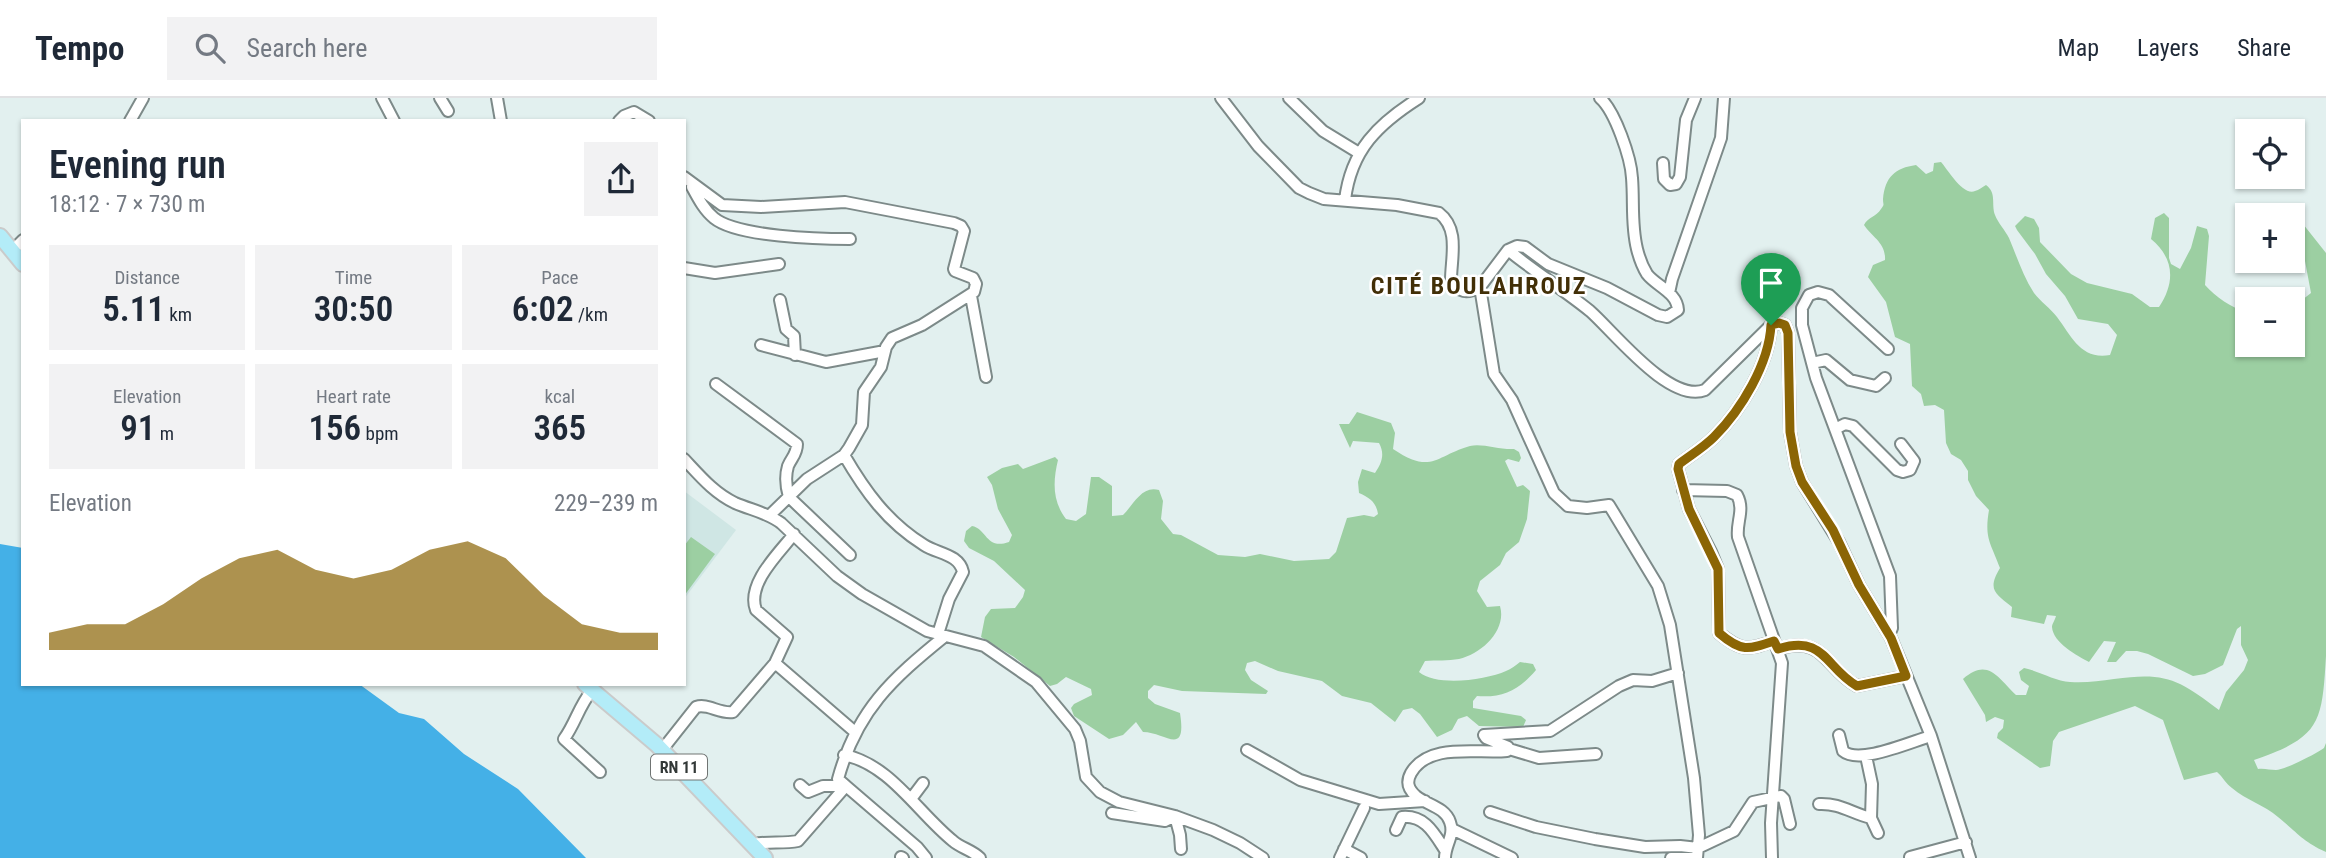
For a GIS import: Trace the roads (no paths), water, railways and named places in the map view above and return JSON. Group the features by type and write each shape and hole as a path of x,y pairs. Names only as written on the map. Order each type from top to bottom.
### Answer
{"main road":[{"path":"0,236 21,262"},
{"name":"RN 11","path":"588,687 662,750 765,858"}],"street":[{"path":"132,119 143,98"},
{"path":"382,98 393,119"},
{"path":"440,98 448,111"},
{"path":"499,110 505,98"},
{"path":"1221,98 1258,146 1300,188 1318,198 1396,205 1439,214 1445,218 1452,230 1451,280 1460,291 1466,292 1480,287 1508,250 1517,246 1525,247 1548,264 1607,288 1664,317 1671,316 1678,310 1677,303 1647,274 1639,257 1632,223 1630,165 1610,108 1600,98"},
{"path":"1289,98 1324,131 1359,153"},
{"path":"1345,200 1359,153 1392,115 1419,98"},
{"path":"1663,163 1664,179 1670,185 1676,184 1680,177 1686,120 1695,98"},
{"path":"1669,293 1721,138 1724,98"},
{"path":"621,119 634,112 646,119"},
{"path":"686,179 704,208 716,220 732,227 771,234 850,239"},
{"path":"686,179 722,205 761,207 845,202 959,225 964,229 954,270 971,276 974,280 975,288 971,296 892,338 881,367 864,392 862,425 844,455 807,479 770,515"},
{"path":"12,251 21,242"},
{"path":"1508,250 1588,310 1647,366 1687,391 1700,392 1709,387 1771,325 1782,323 1788,333 1790,432 1796,466 1808,492 1833,530 1859,585 1889,635 1931,736 1970,858"},
{"path":"686,268 715,273 779,264"},
{"path":"1480,287 1494,374 1512,400 1554,494 1568,506 1587,509 1609,505 1658,586 1670,625 1694,778 1699,835 1697,855"},
{"path":"1888,349 1829,295 1818,292 1809,295 1801,313 1812,363 1890,576 1892,628 1889,635"},
{"path":"971,296 986,377"},
{"path":"780,300 786,329 794,336 795,355"},
{"path":"1771,325 1761,363 1738,410 1710,441 1679,464 1678,469 1689,509 1718,569 1719,633 1742,649 1776,645 1814,647 1857,686 1906,676"},
{"path":"761,345 826,362 885,351"},
{"path":"1812,363 1826,360 1854,382 1876,386 1885,378"},
{"path":"716,384 797,444 797,451 787,471 789,497 850,555"},
{"path":"1835,429 1845,424 1853,426 1897,470 1903,472 1910,470 1914,461 1901,444"},
{"path":"754,844 771,841 787,844 798,841 840,787 844,755 855,732 886,686 942,635 949,599 962,572 958,561 923,545 882,511 860,484 844,455"},
{"path":"686,461 724,498 770,515 850,586 918,626 984,646 1036,682 1075,729 1080,741 1086,777 1100,792 1119,802 1175,816 1226,836 1263,858"},
{"path":"1683,490 1727,491 1737,495 1742,508 1738,537 1782,663 1772,858"},
{"path":"662,750 696,707 701,705 723,712 733,712 775,663 787,637 756,610 754,596 764,574 794,534"},
{"path":"775,663 855,732"},
{"path":"1596,754 1539,758 1509,749 1485,738 1485,735 1550,732 1619,685 1633,680 1652,681 1678,673"},
{"path":"588,687 573,726 564,739 600,772"},
{"path":"1839,735 1846,754 1866,756 1931,736"},
{"path":"1509,749 1489,753 1455,751 1430,756 1414,768 1407,780 1408,786 1417,796 1444,812 1452,829 1511,858"},
{"path":"1247,750 1300,780 1366,800 1389,804 1425,801"},
{"path":"844,755 863,758 911,799 954,843 976,853 980,858"},
{"path":"1866,756 1872,784 1871,818 1878,833"},
{"path":"911,799 923,783"},
{"path":"800,785 808,792 823,786 840,787 917,847 926,858"},
{"path":"1671,858 1697,855 1734,831 1753,802 1781,796 1790,824"},
{"path":"1819,804 1841,805 1858,815 1871,818"},
{"path":"1361,858 1342,854 1364,808"},
{"path":"1490,812 1536,827 1645,847 1679,846 1697,855"},
{"path":"1112,813 1164,821 1175,816"},
{"path":"1175,816 1181,849"},
{"path":"1396,830 1402,817 1419,819 1426,824 1445,854"},
{"path":"1445,854 1452,829"},
{"path":"1910,857 1966,842"},
{"path":"904,858 917,847"}],"water":[{"path":"0,544 21,548 21,686 362,686 399,713 424,719 464,754 518,789 586,858 0,858"}],"district":[{"name":"CITÉ BOULAHROUZ","path":"1479,286"}]}
